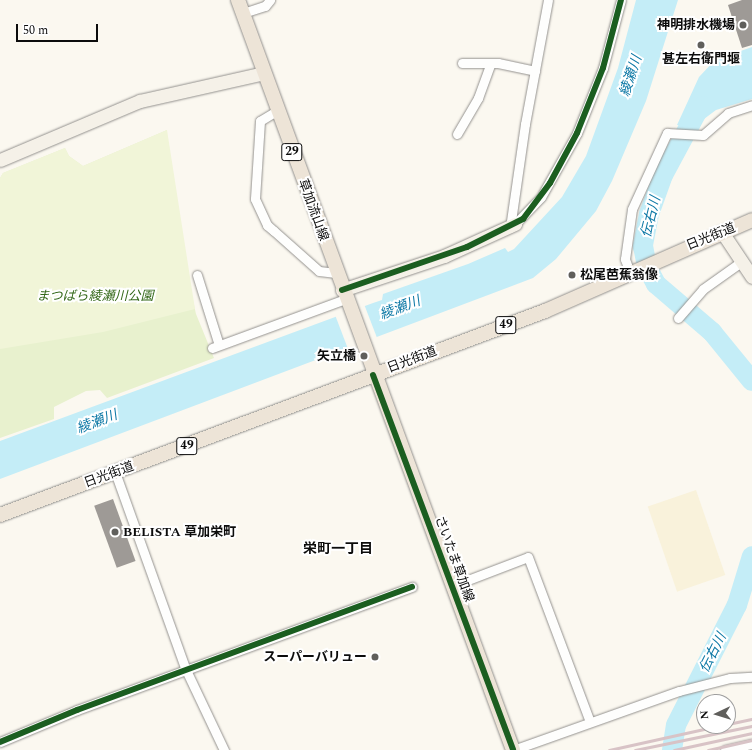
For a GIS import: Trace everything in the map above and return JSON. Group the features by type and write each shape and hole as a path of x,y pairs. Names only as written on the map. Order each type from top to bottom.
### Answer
{"main road":[{"name":"草加流山線","path":"238,0 374,375"},
{"name":"日光街道","path":"0,515 580,297 661,258 752,220"},
{"name":"さいたま草加線","path":"374,375 513,750"}],"street":[{"path":"242,13 265,6 270,0"},
{"path":"512,226 535,71 548,0"},
{"path":"197,275 215,346 345,297 512,226 541,197 578,133 604,68 621,0"},
{"path":"462,64 491,63 535,71"},
{"path":"457,134 478,98 491,63"},
{"path":"0,160 140,101 264,72"},
{"path":"633,271 625,255 632,209 669,133 703,135 728,114 752,105"},
{"path":"278,110 260,121 255,199 267,224 274,231 319,271 336,273"},
{"path":"722,232 752,276"},
{"path":"678,318 703,289 742,262"},
{"path":"115,472 186,670 224,750"},
{"path":"452,586 528,557 590,722"},
{"path":"0,742 186,670 412,587"},
{"path":"513,750 678,691 710,683 752,677"},
{"path":"725,750 752,744"}],"shaded area":[{"path":"696,490 725,575 677,592 648,507"}],"green space":[{"name":"まつばら綾瀬川公園","path":"167,130 168,185 196,314 214,358 107,398 100,390 86,391 54,407 54,419 0,438 0,178 3,173 65,148 69,156 83,166"},
{"name":"まつばら綾瀬川公園","path":"167,130 195,309 103,332 0,349 0,178 3,173 65,148 69,156 83,166"}],"water":[{"name":"綾瀬川","path":"636,0 678,0 646,101 612,181 596,211 556,259 533,278 0,479 0,441 382,300 383,294 468,264 505,248 508,252 514,249 562,197 586,156 618,68"},
{"path":"752,47 752,99 716,110 704,119 698,129 677,125 699,77 715,60"}],"pier":[{"path":"364,304 377,338 348,349 335,315"}],"building":[{"name":"神明排水機場","path":"742,0 752,0 752,45 742,48 728,5"},
{"name":"BELISTA 草加栄町","path":"113,499 136,561 117,568 94,506"}],"waterway":[{"name":"伝右川","path":"703,106 698,110 663,175 649,214 643,246 647,267 656,284 712,332 752,381"},
{"name":"伝右川","path":"672,750 676,725 737,605 752,556"}],"railway":[{"path":"736,722 752,719"},
{"path":"635,750 752,726"},
{"path":"609,750 696,731"},
{"path":"674,750 752,733"},
{"path":"708,750 752,740"}],"cycle path":[{"path":"342,290 467,247 523,219 550,183 577,133 603,68 621,0"},
{"path":"373,375 513,750"},
{"path":"0,742 77,710 412,587"}],"place":[{"name":"神明排水機場","path":"743,25"},
{"name":"甚左右衛門堰","path":"701,45"},
{"name":"松尾芭蕉翁像","path":"572,275"},
{"name":"矢立橋","path":"364,356"},
{"name":"BELISTA 草加栄町","path":"115,532"},
{"name":"スーパーバリュー","path":"375,657"}],"district":[{"name":"栄町一丁目","path":"338,549"}]}
